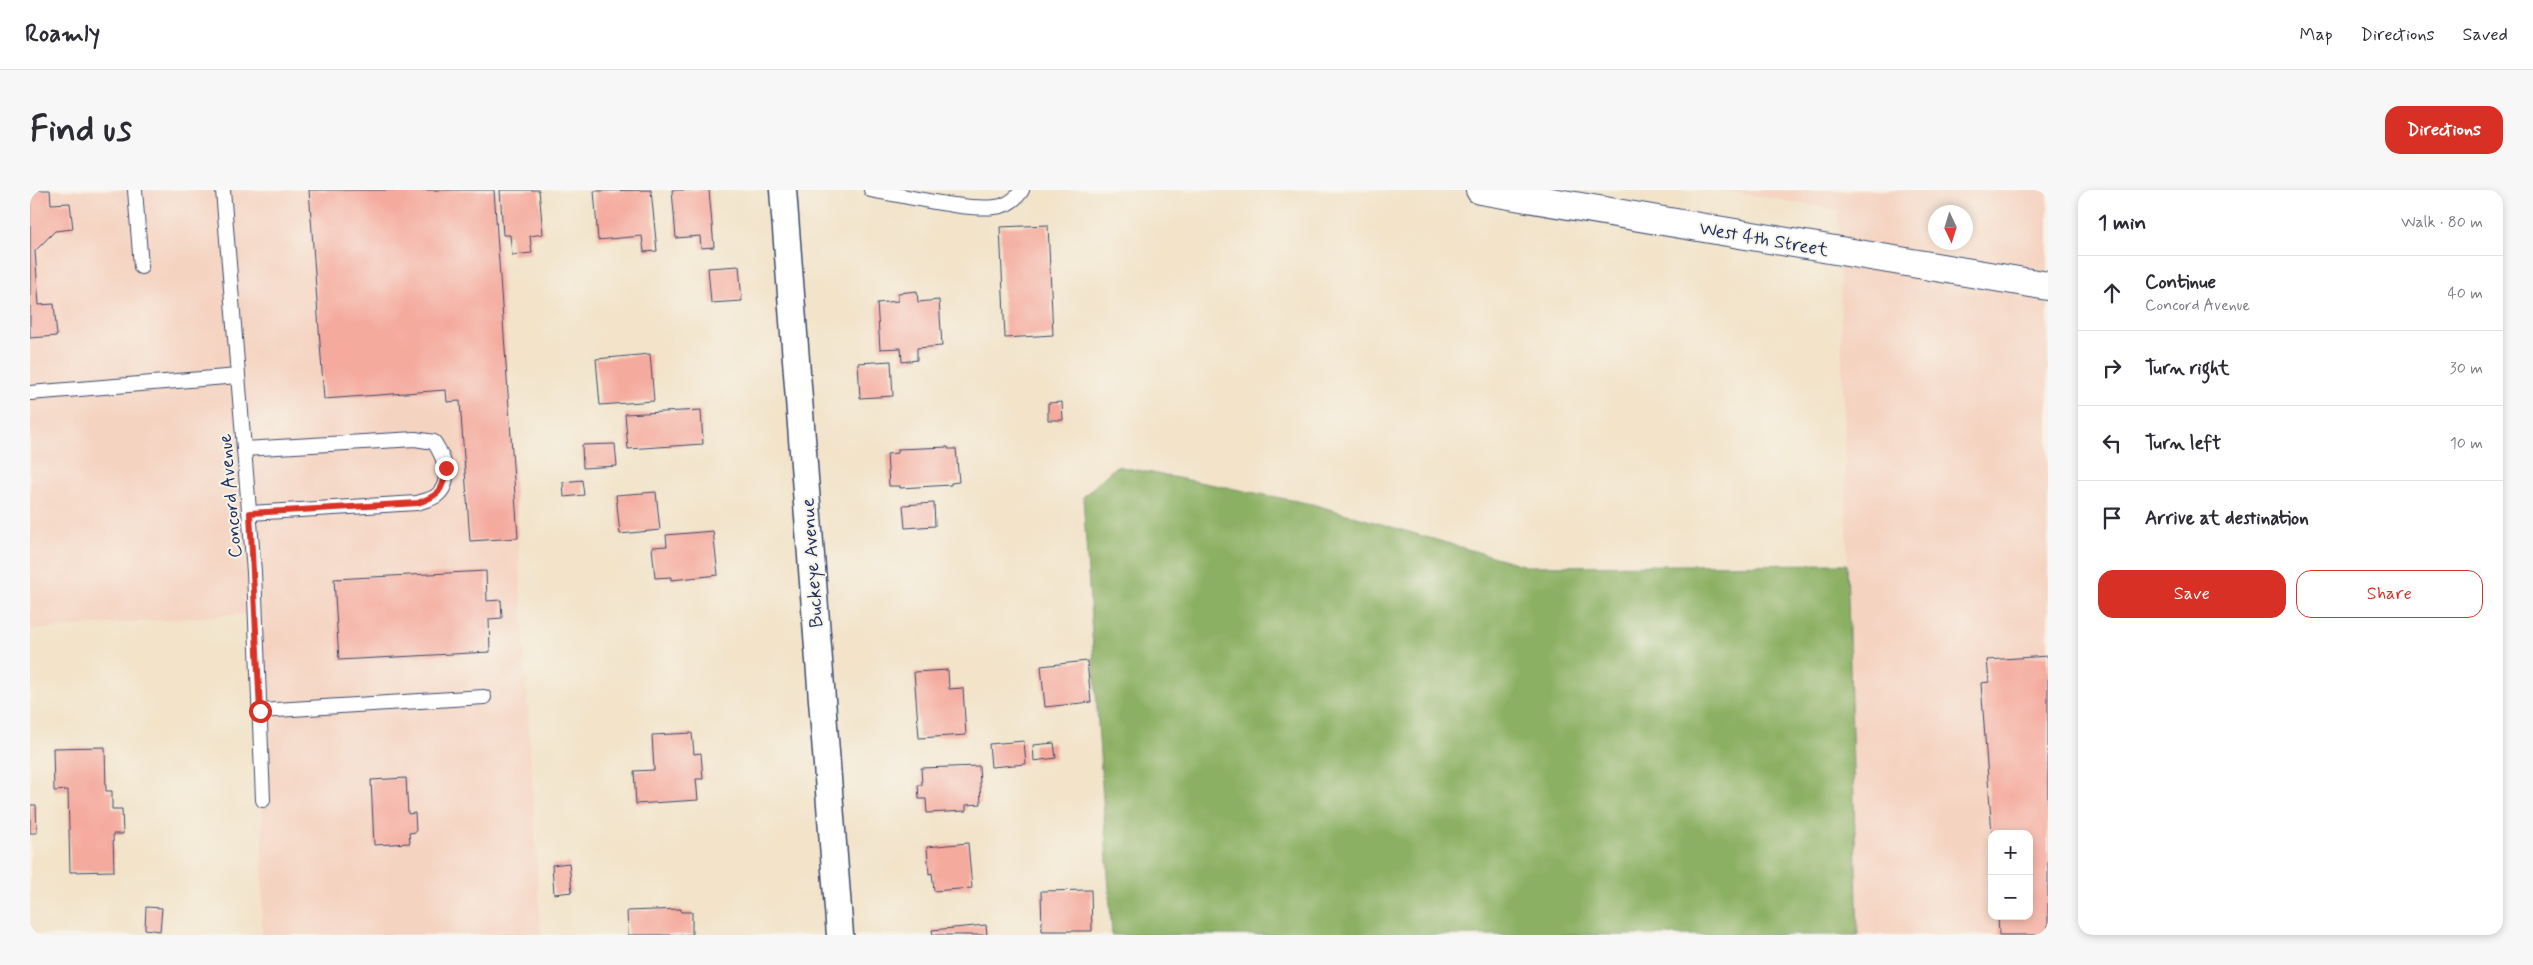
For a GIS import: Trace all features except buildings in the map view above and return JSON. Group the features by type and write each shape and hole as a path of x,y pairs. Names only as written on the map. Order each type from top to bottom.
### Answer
{"main road":[{"name":"West 4th Street","path":"1480,190 2048,286"}],"street":[{"name":"Buckeye Avenue","path":"783,190 840,935"}],"lane":[{"path":"135,190 141,267"},
{"name":"Concord Avenue","path":"223,190 250,513 263,800"},
{"path":"871,190 974,207 1001,206 1019,196 1022,190"},
{"path":"30,393 238,376"},
{"path":"244,449 415,438 434,442 441,452 446,468 444,484 436,496 418,503 250,513"},
{"path":"260,711 484,697"}],"shaded area":[{"path":"30,190 498,190 541,935 262,935 263,800 257,613 30,630"},
{"path":"1721,190 2048,190 2048,935 1858,935 1838,210"}],"green space":[{"path":"1116,466 1312,504 1526,566 1847,564 1858,935 1112,935 1083,497"}],"route":[{"path":"260,711 250,513 418,503 436,496 444,484 446,468"}]}
